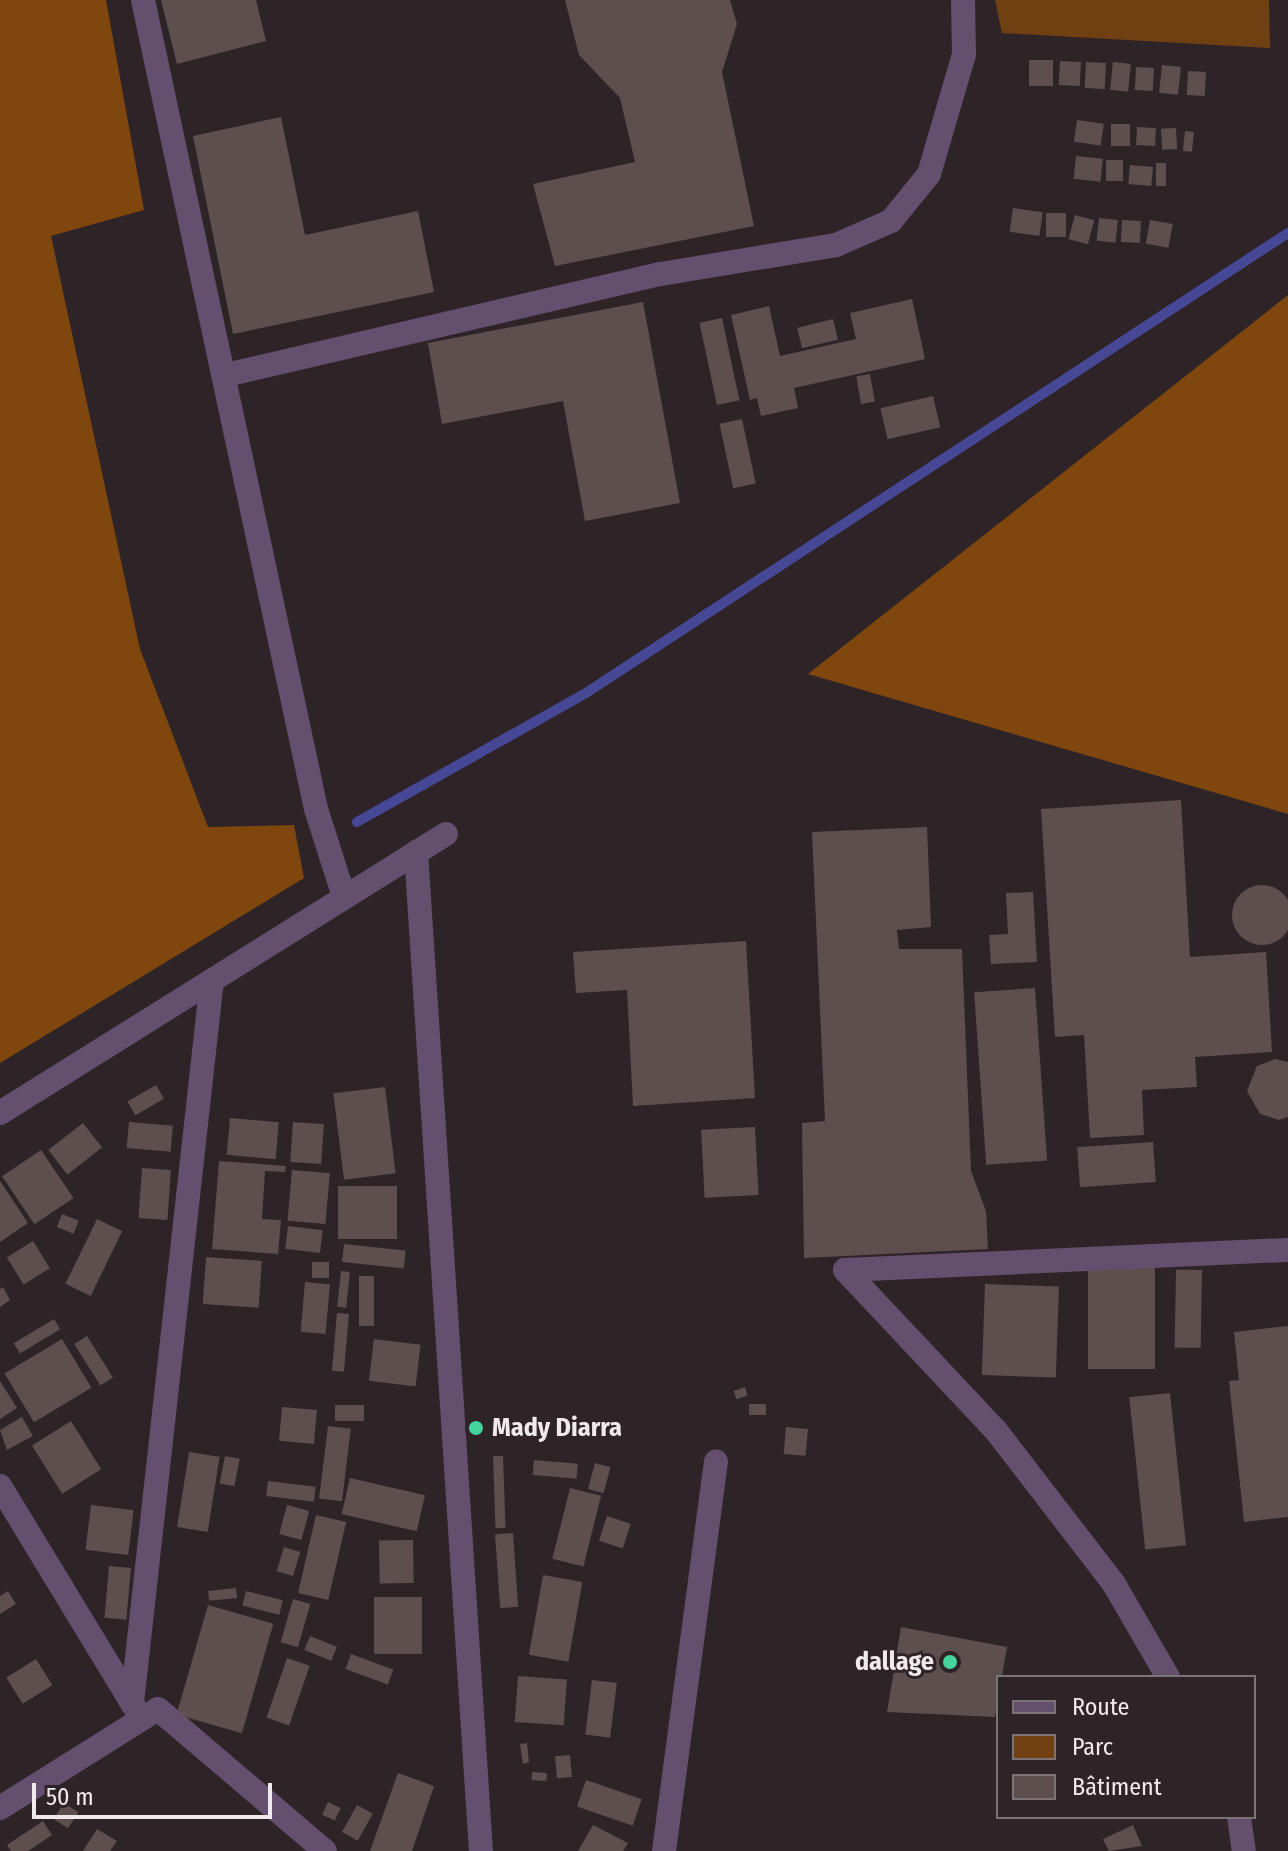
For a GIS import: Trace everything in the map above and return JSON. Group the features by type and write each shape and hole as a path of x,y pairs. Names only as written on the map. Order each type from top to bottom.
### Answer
{"street":[{"path":"143,0 226,375 316,809 344,897"},
{"path":"226,375 661,274 836,245 891,221 929,174 964,54 963,0"},
{"path":"0,1113 446,834"},
{"path":"416,852 481,1851"},
{"path":"137,1711 212,980"},
{"path":"1167,1675 1114,1584 997,1432 845,1270 1288,1250"},
{"path":"664,1851 716,1461"},
{"path":"0,1486 137,1711"},
{"path":"0,1808 137,1711 158,1709 325,1851"},
{"path":"1239,1819 1244,1851"}],"green space":[{"path":"995,0 1269,0 1270,48 1002,33"}],"shaded area":[{"path":"0,0 106,0 144,210 51,236 140,649 208,827 294,825 304,878 0,1063"},
{"path":"1288,295 1288,814 808,674"}],"building":[{"path":"161,0 256,0 266,41 177,64"},
{"path":"565,0 730,0 737,24 722,72 754,226 555,266 533,184 635,162 620,98 579,55"},
{"path":"1029,60 1053,60 1053,86 1029,86"},
{"path":"1060,61 1081,62 1080,86 1059,85"},
{"path":"1086,62 1106,63 1105,89 1085,88"},
{"path":"1113,62 1131,64 1128,92 1110,90"},
{"path":"1162,65 1181,67 1178,95 1159,93"},
{"path":"1136,67 1154,68 1153,91 1135,90"},
{"path":"1188,71 1206,72 1205,96 1187,95"},
{"path":"281,117 305,235 418,211 434,292 233,334 193,136"},
{"path":"1077,120 1104,124 1101,146 1074,142"},
{"path":"1111,124 1130,124 1130,146 1111,146"},
{"path":"1137,127 1156,128 1155,146 1136,145"},
{"path":"1176,128 1177,149 1162,150 1161,129"},
{"path":"1185,131 1194,132 1192,152 1183,151"},
{"path":"1076,156 1103,159 1100,182 1074,179"},
{"path":"1106,160 1123,160 1123,181 1106,181"},
{"path":"1156,163 1166,163 1166,186 1156,186"},
{"path":"1130,165 1153,167 1151,186 1128,184"},
{"path":"1013,208 1043,212 1039,236 1010,232"},
{"path":"1046,213 1066,213 1066,237 1046,237"},
{"path":"1075,215 1094,220 1088,244 1069,239"},
{"path":"1099,218 1118,220 1115,243 1097,241"},
{"path":"1122,220 1141,221 1140,243 1121,242"},
{"path":"1150,220 1173,224 1168,248 1146,244"},
{"path":"912,299 925,359 794,388 798,408 761,416 757,398 750,400 731,315 769,306 780,356 856,339 850,313"},
{"path":"643,302 680,503 585,521 563,401 442,424 428,343"},
{"path":"722,318 739,400 717,405 700,323"},
{"path":"833,319 838,339 802,348 797,328"},
{"path":"870,374 875,402 861,404 856,376"},
{"path":"933,396 940,427 888,439 880,408"},
{"path":"742,419 756,484 733,488 720,424"},
{"path":"1181,800 1190,957 1266,952 1272,1052 1195,1057 1197,1087 1142,1090 1144,1135 1090,1138 1084,1035 1055,1037 1041,809"},
{"path":"927,827 931,927 897,930 899,949 962,949 971,1171 986,1211 988,1249 804,1258 802,1123 825,1121 812,832"},
{"path":"1262,885 1283,894 1289,904 1289,926 1283,936 1262,945 1241,936 1232,915 1241,894"},
{"path":"1033,892 1037,962 991,964 989,935 1008,934 1006,893"},
{"path":"746,941 755,1098 633,1106 627,990 576,993 573,952"},
{"path":"1035,988 1047,1161 986,1165 974,992"},
{"path":"1275,1059 1288,1062 1288,1117 1279,1120 1260,1114 1247,1091 1257,1066"},
{"path":"156,1085 164,1099 135,1115 127,1102"},
{"path":"385,1087 396,1173 344,1180 333,1093"},
{"path":"230,1118 279,1122 276,1159 227,1155"},
{"path":"129,1122 173,1126 171,1152 127,1148"},
{"path":"293,1122 324,1124 321,1164 290,1162"},
{"path":"83,1123 102,1147 67,1175 48,1150"},
{"path":"755,1127 759,1195 705,1198 701,1130"},
{"path":"1153,1142 1156,1182 1080,1187 1077,1147"},
{"path":"41,1150 73,1198 34,1224 2,1176"},
{"path":"219,1161 286,1166 285,1172 265,1171 262,1219 281,1220 278,1254 212,1249"},
{"path":"142,1168 171,1170 167,1220 139,1218"},
{"path":"292,1170 330,1173 325,1224 288,1221"},
{"path":"0,1181 28,1223 0,1242"},
{"path":"338,1186 397,1186 397,1239 338,1239"},
{"path":"62,1214 79,1221 73,1234 57,1227"},
{"path":"97,1219 122,1231 91,1296 65,1284"},
{"path":"288,1226 323,1230 320,1253 285,1249"},
{"path":"33,1241 50,1268 24,1285 7,1257"},
{"path":"344,1244 406,1250 404,1268 342,1262"},
{"path":"206,1257 262,1261 259,1308 203,1304"},
{"path":"312,1262 329,1262 329,1278 312,1278"},
{"path":"1088,1266 1155,1266 1155,1369 1088,1369"},
{"path":"1176,1270 1202,1270 1201,1348 1175,1348"},
{"path":"341,1271 350,1272 346,1308 337,1307"},
{"path":"359,1276 374,1276 374,1326 359,1326"},
{"path":"305,1282 330,1284 326,1334 301,1332"},
{"path":"985,1284 1059,1287 1056,1378 982,1375"},
{"path":"3,1287 10,1300 0,1307 0,1289"},
{"path":"337,1313 349,1314 344,1372 332,1371"},
{"path":"54,1319 60,1329 20,1353 14,1343"},
{"path":"1288,1326 1288,1517 1244,1522 1229,1381 1239,1380 1234,1332"},
{"path":"87,1336 113,1378 100,1386 74,1344"},
{"path":"62,1339 91,1388 34,1422 5,1374"},
{"path":"374,1339 421,1345 416,1386 369,1381"},
{"path":"0,1381 17,1408 0,1419"},
{"path":"745,1387 748,1396 736,1399 734,1391"},
{"path":"1170,1393 1186,1545 1145,1549 1129,1397"},
{"path":"749,1404 766,1404 766,1415 749,1415"},
{"path":"335,1405 364,1405 364,1421 335,1421"},
{"path":"282,1407 317,1410 314,1444 279,1441"},
{"path":"22,1417 33,1436 7,1450 0,1430"},
{"path":"71,1421 101,1469 62,1494 32,1445"},
{"path":"328,1426 351,1429 342,1501 319,1498"},
{"path":"786,1427 808,1429 806,1456 784,1454"},
{"path":"189,1452 220,1457 208,1532 177,1527"},
{"path":"225,1456 240,1459 234,1486 220,1483"},
{"path":"493,1456 503,1456 506,1528 496,1528"},
{"path":"534,1460 578,1464 577,1479 533,1475"},
{"path":"595,1463 610,1467 603,1493 588,1489"},
{"path":"350,1478 425,1495 417,1531 342,1514"},
{"path":"268,1481 316,1487 314,1502 266,1496"},
{"path":"570,1488 601,1496 583,1567 552,1559"},
{"path":"91,1505 134,1510 128,1555 86,1550"},
{"path":"287,1505 309,1511 301,1540 279,1534"},
{"path":"316,1515 346,1522 328,1600 298,1593"},
{"path":"607,1516 631,1524 623,1548 599,1541"},
{"path":"513,1533 518,1607 500,1608 495,1534"},
{"path":"413,1540 414,1583 380,1584 379,1541"},
{"path":"284,1547 300,1552 293,1576 277,1571"},
{"path":"109,1566 131,1568 126,1620 104,1618"},
{"path":"543,1575 582,1582 568,1662 529,1655"},
{"path":"236,1588 237,1598 209,1601 208,1591"},
{"path":"8,1591 16,1604 0,1614 0,1596"},
{"path":"246,1591 283,1600 279,1615 242,1606"},
{"path":"374,1597 422,1597 422,1654 374,1654"},
{"path":"293,1599 310,1604 298,1647 281,1642"},
{"path":"208,1605 273,1624 242,1733 177,1715"},
{"name":"dallage","path":"901,1627 1007,1647 1002,1675 996,1675 995,1717 887,1712"},
{"path":"310,1636 337,1647 331,1661 304,1650"},
{"path":"351,1654 393,1669 388,1684 346,1669"},
{"path":"287,1658 310,1666 289,1725 266,1718"},
{"path":"36,1659 52,1685 23,1704 6,1678"},
{"path":"518,1676 567,1679 564,1725 515,1722"},
{"path":"592,1680 617,1683 610,1738 585,1735"},
{"path":"527,1743 529,1762 523,1764 520,1744"},
{"path":"570,1755 572,1777 557,1778 555,1756"},
{"path":"532,1772 547,1773 546,1781 531,1780"},
{"path":"398,1773 434,1786 412,1851 370,1851"},
{"path":"586,1780 642,1799 633,1826 577,1806"},
{"path":"328,1802 341,1808 335,1821 322,1815"},
{"path":"64,1803 78,1812 68,1828 54,1819"},
{"path":"357,1805 373,1814 358,1841 342,1832"},
{"path":"43,1821 52,1835 28,1851 11,1851 7,1845"},
{"path":"593,1825 628,1843 623,1851 578,1851"},
{"path":"1133,1825 1142,1846 1109,1851 1103,1839"},
{"path":"97,1829 117,1841 110,1851 83,1851"}],"waterway":[{"path":"357,822 586,693 1288,233"}],"place":[{"name":"Mady Diarra","path":"476,1428"},
{"name":"dallage","path":"950,1662"}]}
